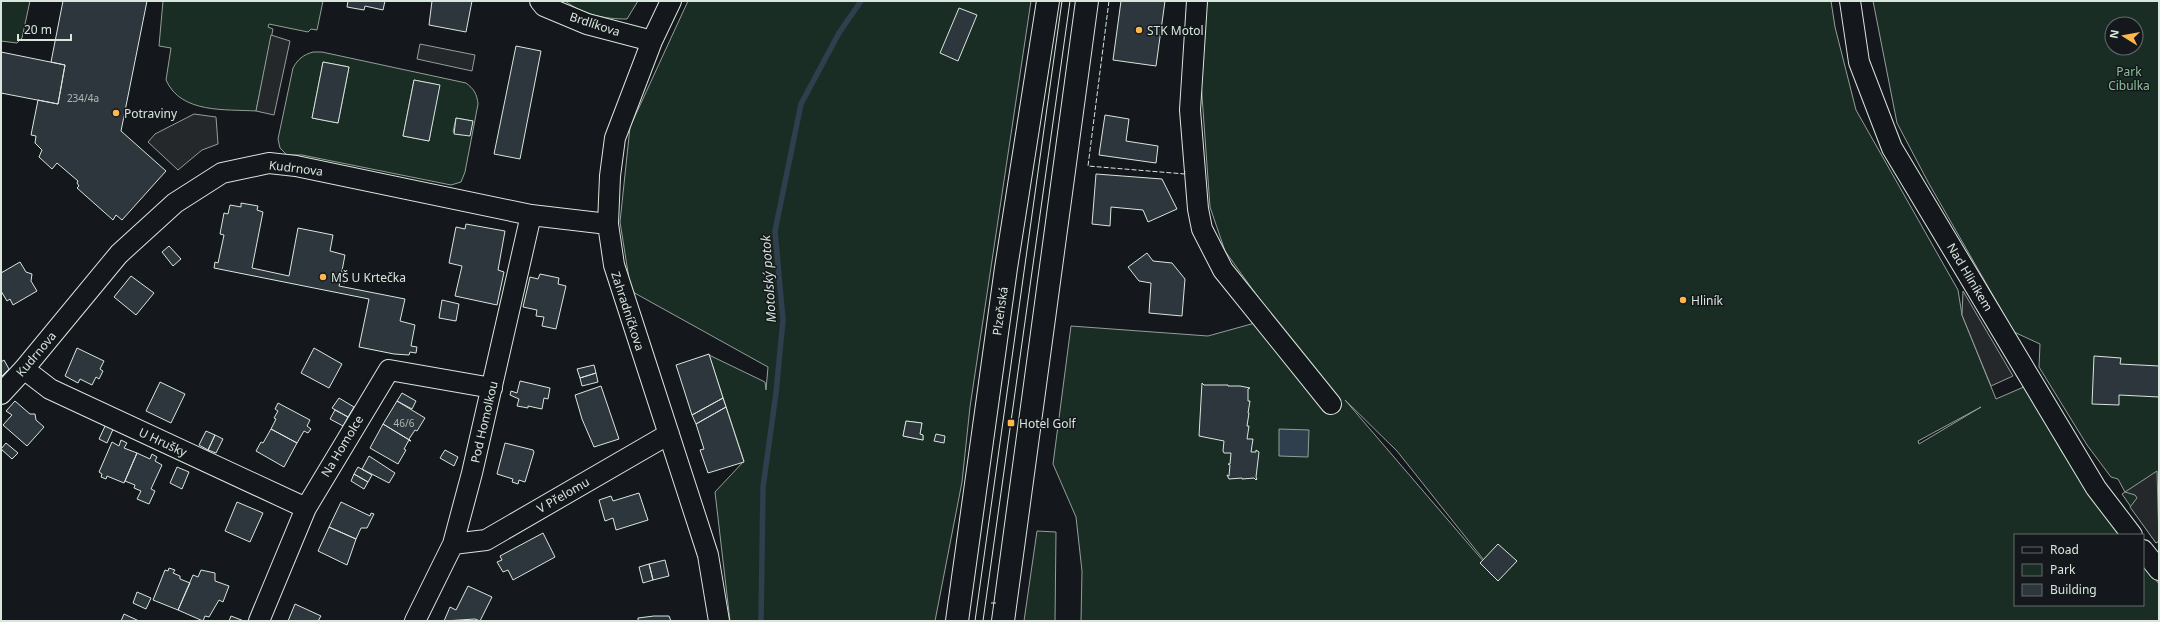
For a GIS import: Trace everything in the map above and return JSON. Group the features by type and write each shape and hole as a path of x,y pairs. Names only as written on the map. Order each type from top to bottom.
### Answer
{"main road":[{"name":"Plzeňská","path":"957,621 1005,276 1048,1"},
{"path":"1003,621 1087,1"}],"street":[{"name":"Brdlíkova","path":"540,1 544,6 587,24 652,41"},
{"name":"Zahradníčkova","path":"671,1 652,41 615,138 610,176 608,224 614,265 708,555 718,621"},
{"path":"1197,1 1190,110 1198,209 1202,229 1223,270 1331,404"},
{"name":"Nad Hliníkem","path":"1850,1 1859,62 1892,148 2096,488 2131,534"},
{"name":"Kudrnova","path":"1,394 24,369 119,254 175,203 222,173 269,163 296,166 531,215 608,224"},
{"name":"Pod Homolkou","path":"415,621 453,544 492,388 531,215"},
{"name":"U Hrušky","path":"24,369 50,389 306,508"},
{"name":"Na Homolce","path":"259,621 306,508 389,370 492,388"},
{"name":"V Přelomu","path":"453,544 486,540 669,434"},
{"path":"2144,551 2159,570"}],"green space":[{"path":"1,1 30,1 22,38 17,43 1,41"},
{"path":"163,1 323,1 317,30 311,29 308,32 269,24 268,27 273,29 256,111 205,108 182,99 173,91 166,80 171,48 159,46"},
{"path":"565,1 638,1 627,19 602,17 587,13"},
{"path":"688,1 1031,1 970,407 962,482 935,621 730,621 715,492 744,461 709,355 765,382 766,390 768,367 631,291 620,222 630,127","holes":["906,421 922,423 920,434 923,435 923,440 903,436"]},
{"path":"1207,1 1831,1 1835,27 1856,110 1958,290 1962,315 1996,399 2026,386 2062,452 2118,534 2014,534 2014,606 2144,606 2144,565 2159,584 2159,621 1081,621 1082,571 1076,517 1053,464 1071,326 1208,336 1273,318 1225,251 1210,207 1201,82","holes":["1345,400 1397,451 1491,569","1981,407 1919,444 1918,441"]},
{"name":"Park Cibulka","path":"1873,1 2159,1 2159,541 2156,543 2122,494 2125,492 2118,479 2111,477 2087,445 2039,367 2040,344 2014,332 1928,182 1897,123"},
{"path":"313,52 322,52 466,83 469,85 475,92 478,104 465,172 461,182 451,185 302,155 287,155 280,148 278,139 293,68 301,58","holes":["323,62 349,67 338,123 312,118","414,80 439,85 429,141 403,136","456,118 473,121 462,135 453,132"]},
{"path":"1037,531 1056,532 1055,621 1024,621"}],"shaded area":[{"path":"271,35 290,41 274,115 256,111"},
{"path":"420,44 475,55 472,71 417,59"},
{"path":"194,114 216,117 218,144 202,150 178,170 148,142 155,134"},
{"path":"1963,291 2013,376 1991,386 1962,315"},
{"path":"2157,471 2159,541 2156,543 2130,507 2137,498 2135,495 2125,492"}],"water":[{"path":"1279,429 1309,430 1308,457 1279,456"}],"building":[{"path":"63,1 147,1 121,131 166,171 122,220 116,215 113,220 77,188 79,186 77,183 78,181 57,163 52,169 39,157 42,150 35,143 36,136 31,135 38,100 58,104 65,65 51,62"},
{"path":"348,1 385,1 383,10 365,6 364,10 347,7"},
{"path":"432,1 472,1 466,32 429,25"},
{"name":"STK Motol","path":"1121,1 1165,1 1156,66 1113,60"},
{"path":"959,8 977,15 958,61 940,53"},
{"path":"516,46 541,51 520,159 494,154"},
{"path":"1,52 65,65 58,104 1,93"},
{"path":"323,62 349,67 338,123 312,118"},
{"path":"414,80 440,85 429,141 403,136"},
{"path":"1105,115 1129,119 1126,141 1158,146 1156,163 1099,155"},
{"path":"456,118 473,121 470,136 454,134"},
{"path":"1096,174 1162,179 1177,209 1148,222 1143,210 1111,207 1110,226 1092,224"},
{"path":"241,203 258,206 257,210 263,212 252,268 289,276 298,228 333,235 330,251 345,255 341,276 346,277 345,283 340,282 339,286 405,299 400,321 415,325 411,346 417,347 416,353 410,352 409,355 394,354 359,347 369,299 214,268 215,262 218,263 224,235 220,234 224,213 228,214 230,205 241,207"},
{"path":"466,224 505,231 498,270 504,272 497,305 455,296 462,266 449,263 456,227 465,229"},
{"path":"169,246 181,259 173,266 162,252"},
{"path":"1147,253 1153,261 1172,263 1185,279 1182,316 1149,313 1151,283 1139,281 1128,267"},
{"path":"20,262 26,272 32,274 31,281 37,291 13,305 10,299 7,301 1,291 1,273"},
{"path":"540,274 559,278 558,284 566,286 556,329 542,326 544,317 536,316 537,310 523,307 530,277 538,279"},
{"path":"131,276 154,293 136,315 114,297"},
{"path":"442,300 459,304 456,321 439,318"},
{"path":"77,348 104,361 100,369 103,371 99,379 96,377 92,385 80,379 78,383 65,376"},
{"path":"314,348 342,364 329,388 301,373"},
{"path":"709,354 723,398 692,415 676,365"},
{"path":"2094,356 2121,358 2120,364 2159,366 2159,397 2119,395 2119,405 2092,404"},
{"path":"4,360 9,369 1,377 1,362"},
{"path":"594,365 596,373 580,378 577,369"},
{"path":"596,373 598,382 582,386 580,378"},
{"path":"520,381 550,388 548,399 544,398 542,409 528,406 528,408 517,406 519,399 510,395 511,391 517,393"},
{"path":"160,382 185,394 171,423 146,411"},
{"path":"1202,383 1204,385 1228,385 1250,388 1248,389 1248,401 1250,401 1247,439 1253,439 1251,452 1256,452 1256,450 1259,452 1256,480 1254,478 1229,479 1227,475 1229,476 1230,465 1228,464 1230,464 1231,453 1224,453 1224,441 1199,436"},
{"path":"601,386 619,439 594,447 582,419 575,395"},
{"path":"402,393 416,401 412,409 397,401"},
{"path":"339,398 354,407 348,417 332,408"},
{"path":"723,398 726,407 696,424 692,415"},
{"path":"15,401 30,414 35,414 36,420 44,427 27,446 3,425 12,415 6,411"},
{"path":"397,401 425,418 417,431 415,430 409,439 411,441 383,424"},
{"path":"278,403 310,420 307,426 311,429 308,433 304,431 297,443 271,429 276,419 274,418 278,411 275,409"},
{"path":"726,407 744,462 708,473 700,450 704,449 696,424"},
{"path":"335,410 348,417 343,426 330,419"},
{"path":"906,421 922,423 920,434 923,435 923,440 903,436"},
{"path":"106,424 114,427 107,443 99,439"},
{"path":"383,424 411,441 409,440 404,449 406,450 398,464 370,448"},
{"path":"271,429 297,443 284,467 256,451 261,442 263,443"},
{"path":"206,431 215,435 208,450 199,445"},
{"path":"936,434 945,436 944,443 934,441"},
{"path":"215,435 223,439 216,453 208,450"},
{"path":"121,440 127,443 124,448 137,453 124,483 107,476 106,479 101,477 102,474 99,472 112,442 119,446"},
{"path":"6,443 18,453 12,459 1,449"},
{"path":"505,443 533,450 534,452 525,482 519,480 518,484 512,482 513,479 497,474"},
{"path":"445,450 458,457 454,466 440,458"},
{"path":"137,453 150,459 152,454 157,457 155,461 162,465 151,489 155,491 149,504 137,499 141,491 134,488 135,485 125,481"},
{"path":"369,456 395,473 389,483 362,469"},
{"path":"177,467 189,472 182,489 170,483"},
{"path":"358,467 372,475 368,482 354,474"},
{"path":"354,474 368,482 364,489 351,481"},
{"path":"639,493 648,520 616,530 613,518 605,521 599,500 611,496 613,501"},
{"path":"237,502 263,513 250,542 225,531"},
{"path":"341,502 370,516 371,513 374,514 367,528 361,528 356,539 329,527"},
{"path":"329,527 356,539 347,565 318,551"},
{"path":"543,533 555,557 513,580 508,570 503,572 497,562 502,560 500,556"},
{"path":"1498,544 1517,561 1498,581 1480,563"},
{"path":"665,560 669,576 653,580 649,564"},
{"path":"649,564 653,580 643,583 639,567"},
{"path":"169,568 175,570 173,573 180,576 180,579 190,583 178,610 153,600 165,570 168,571"},
{"path":"201,570 215,573 215,581 229,586 223,602 219,600 209,617 205,616 203,621 178,610 193,575 198,577"},
{"path":"468,586 492,597 480,621 475,619 444,621 450,607 456,610"},
{"path":"137,592 151,598 146,609 133,603"},
{"path":"295,604 321,616 318,621 288,621"},
{"path":"124,614 139,621 121,621"},
{"path":"231,616 244,621 229,621"},
{"path":"669,616 671,621 638,621 638,618"}],"waterway":[{"name":"Motolský potok","path":"761,621 763,487 776,393 783,320 775,231 801,104 839,33 861,1"}],"tram line":[{"path":"975,621 1062,1"},
{"path":"983,621 1070,1"}],"fence":[{"path":"1109,1 1088,166 1185,174 1185,171"},
{"path":"991,603 998,603"}],"place":[{"name":"STK Motol","path":"1139,30"},
{"name":"Potraviny","path":"116,113"},
{"name":"MŠ U Krtečka","path":"323,277"},
{"name":"Hliník","path":"1683,300"},
{"name":"Hotel Golf","path":"1011,423"}]}
